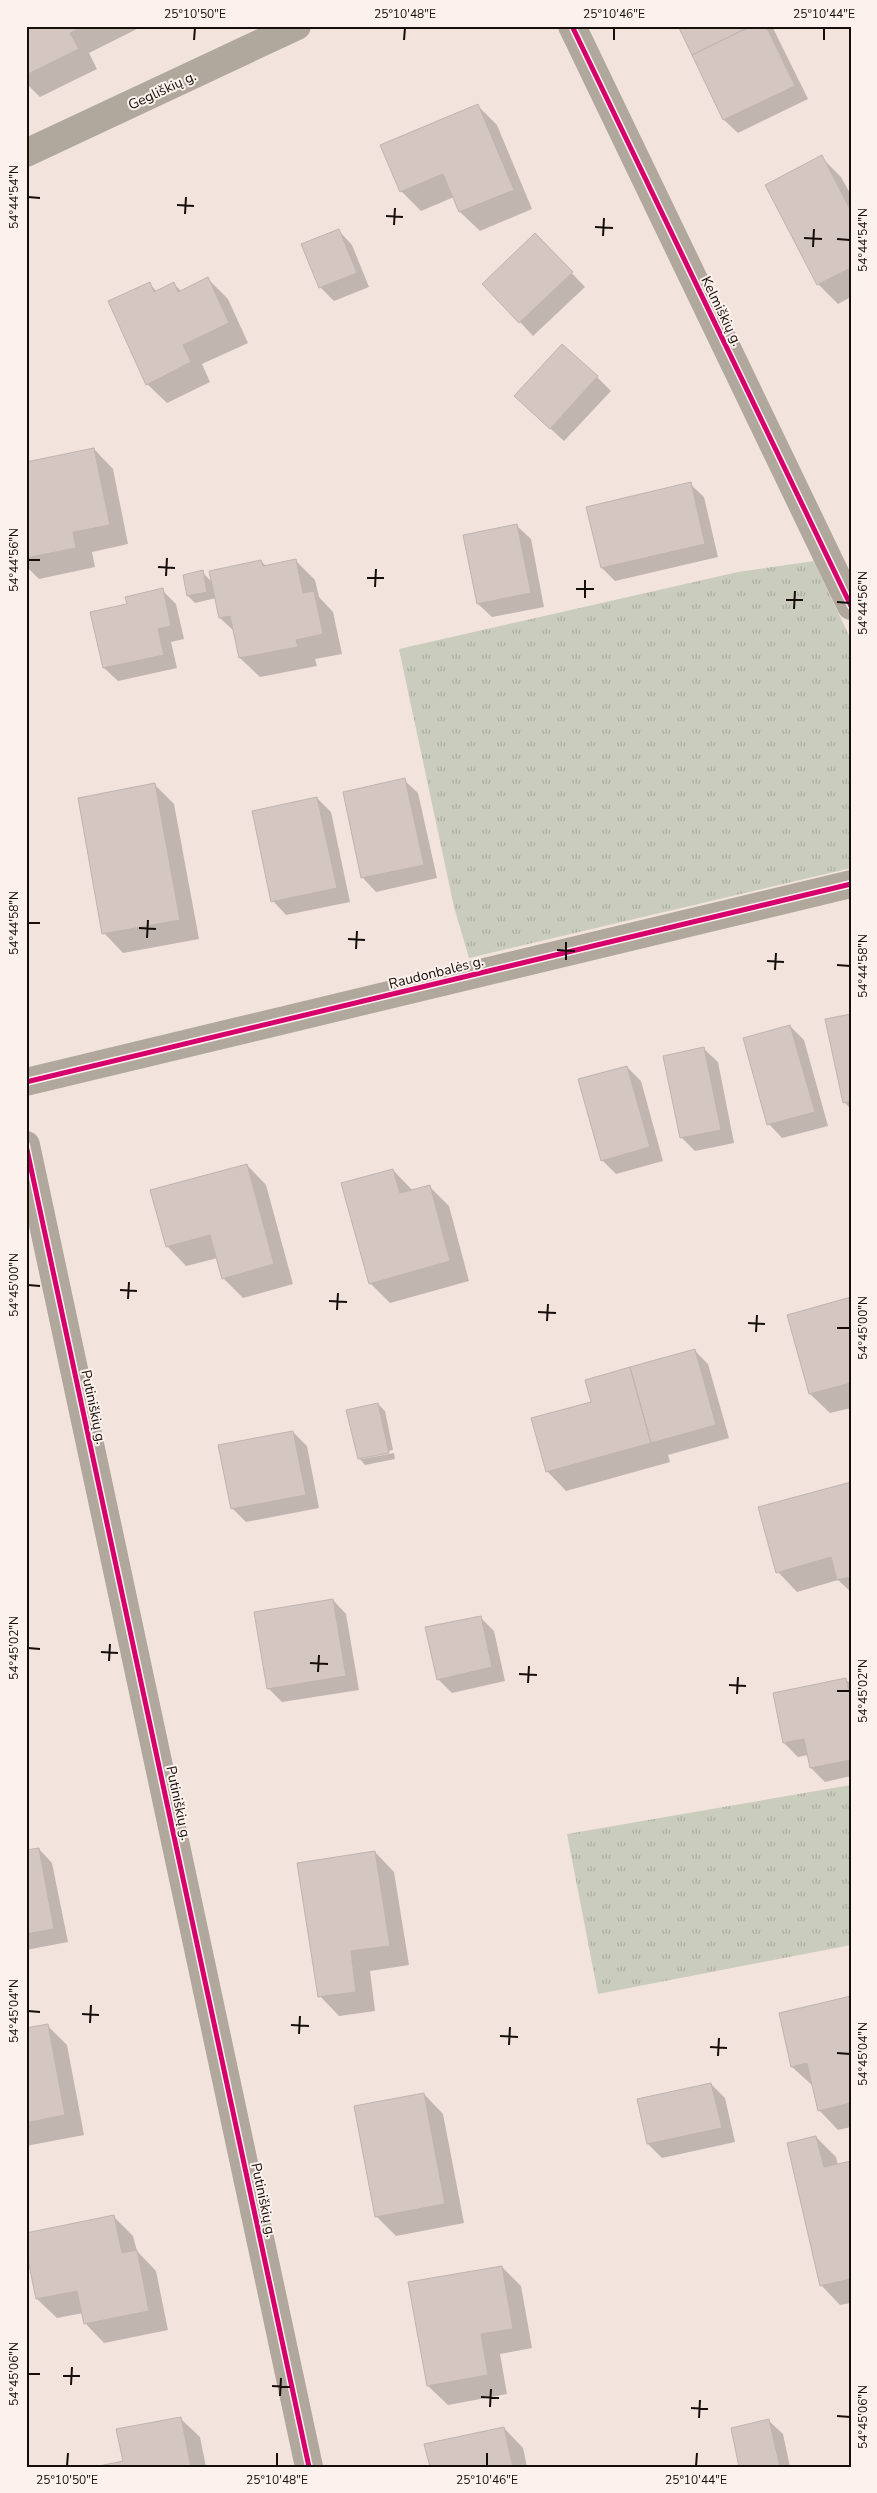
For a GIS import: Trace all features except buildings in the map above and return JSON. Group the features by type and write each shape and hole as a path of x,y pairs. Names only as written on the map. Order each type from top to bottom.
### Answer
{"street":[{"name":"Gegliškių g.","path":"26,153 297,26"},
{"name":"Kelmiškių g.","path":"572,26 851,606"},
{"name":"Raudonbalės g.","path":"26,1082 851,884"},
{"name":"Putiniškių g.","path":"26,1145 310,2467"}],"green space":[{"path":"814,561 851,640 851,868 469,958 454,907 399,649 738,572"},
{"path":"851,1785 851,1945 598,1994 567,1834"}],"cycle path":[{"path":"572,26 851,606"},
{"path":"26,1082 851,884"},
{"path":"26,1145 309,2467"}]}
